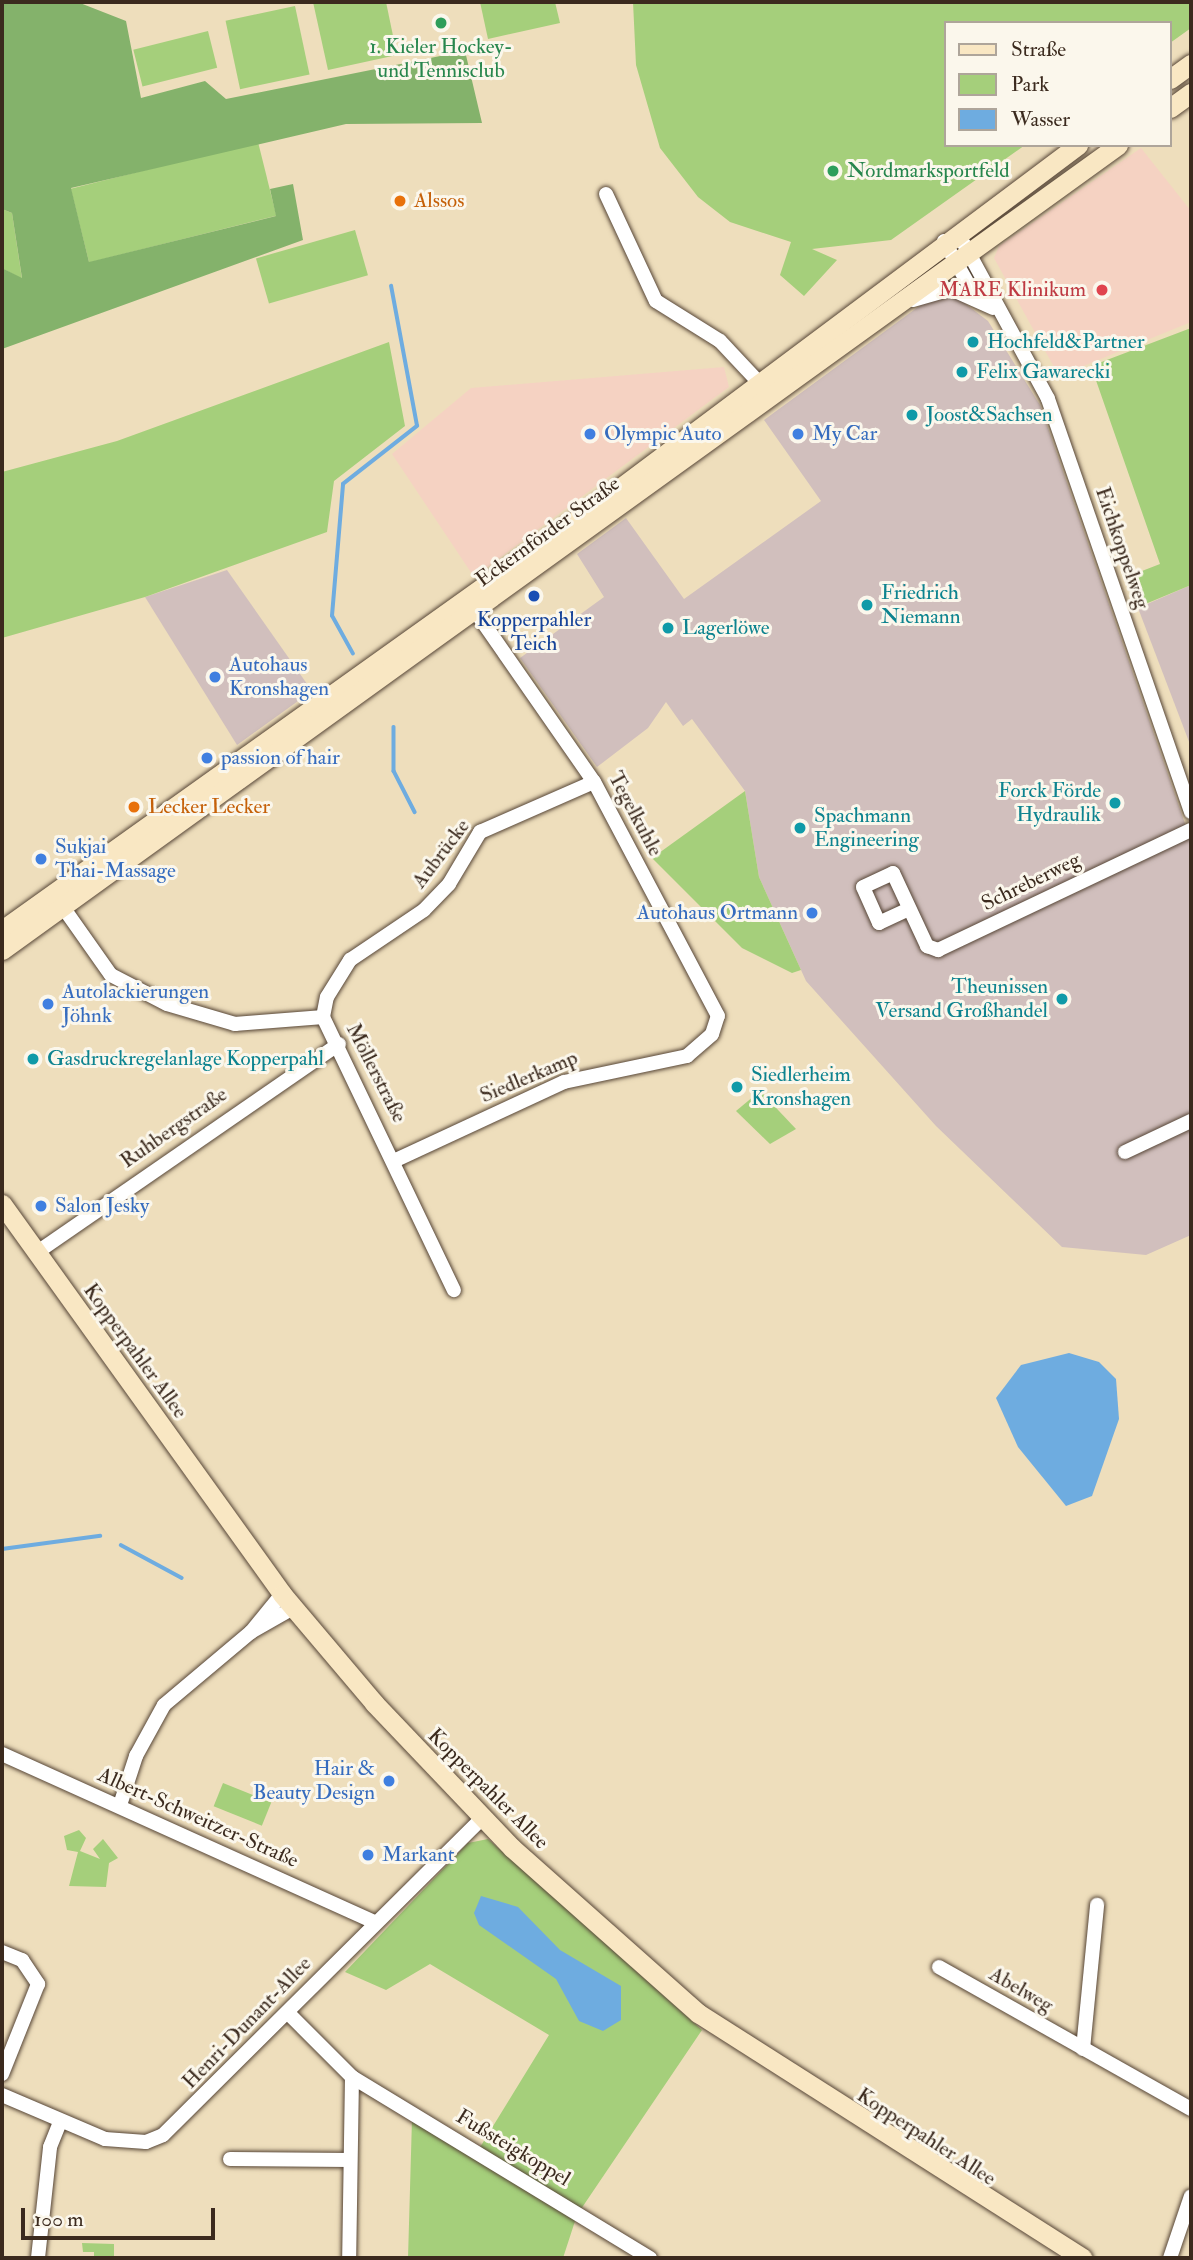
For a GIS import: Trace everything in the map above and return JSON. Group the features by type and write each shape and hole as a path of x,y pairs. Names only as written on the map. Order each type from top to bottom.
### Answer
{"main road":[{"path":"1172,78 1191,64"},
{"path":"1172,107 1191,93"},
{"name":"Eckernförder Straße","path":"2,950 59,901 471,606 765,389 950,237 1075,147"},
{"name":"Eckernförder Straße","path":"765,389 900,302 1115,147"},
{"name":"Eckernförder Straße","path":"2,930 59,901"},
{"name":"Kopperpahler Allee","path":"2,1204 288,1601 482,1818 698,2013 997,2210 1083,2258"}],"street":[{"path":"606,194 656,301 713,335 765,389"},
{"name":"Eichkoppelweg","path":"950,237 1048,399 1191,812"},
{"name":"Eichkoppelweg","path":"961,256 975,296"},
{"name":"Eichkoppelweg","path":"900,302 943,289 975,296 993,308"},
{"name":"Tegelkuhle","path":"471,606 594,782 715,1007 712,1034 687,1056"},
{"name":"Aubrücke","path":"323,1017 327,997 351,960 424,910 449,884 480,832 594,782"},
{"name":"Schreberweg","path":"909,909 927,946 938,950 1191,830"},
{"name":"Möllerstraße","path":"59,901 111,975 167,1004 235,1024 323,1017 396,1160 454,1290"},
{"name":"Ruhbergstraße","path":"36,1253 339,1044"},
{"name":"Siedlerkamp","path":"396,1160 564,1082 687,1056"},
{"path":"1125,1152 1191,1121"},
{"path":"120,1805 159,1712 288,1601"},
{"name":"Albert-Schweitzer-Straße","path":"2,1754 120,1805 376,1923"},
{"name":"Henri-Dunant-Allee","path":"2,2095 60,2122 123,2142 163,2135 482,1818"},
{"name":"Abelweg","path":"1083,2049 1097,1905"},
{"path":"2,1952 22,1960 38,1984 2,2074"},
{"name":"Abelweg","path":"939,1967 1191,2109"},
{"name":"Fußsteigkoppel","path":"288,2013 352,2077 650,2258"},
{"path":"349,2258 352,2077"},
{"path":"38,2258 50,2147 60,2122"},
{"path":"230,2159 350,2160"},
{"path":"1170,2258 1191,2196"}],"shaded area":[{"name":"MARE Klinikum","path":"1141,148 1191,211 1191,322 1059,376 994,258 999,246"},
{"path":"933,296 959,299 988,321 1040,405 1191,841 1191,1235 1146,1255 1062,1247 936,1126 806,981 759,877 745,791 692,719 683,726 666,702 648,728 597,767 520,658 604,597 577,554 626,518 684,599 821,501 764,420"},
{"path":"724,367 729,387 474,577 392,454 471,388"},
{"path":"227,570 312,691 237,745 145,597"},
{"path":"1191,585 1191,747 1138,608"}],"green space":[{"path":"2,2 80,3 126,21 141,98 205,81 226,99 465,51 482,123 346,124 71,188 89,262 276,216 270,189 293,184 303,240 2,349 2,268 22,278 12,213 2,209"},
{"path":"313,2 386,2 397,55 328,70"},
{"path":"480,2 555,2 560,23 488,39"},
{"name":"Nordmarksportfeld","path":"633,2 1191,2 1191,28 1172,42 1172,21 944,21 944,147 1022,147 891,240 812,249 837,260 804,296 780,275 791,242 730,222 698,197 660,148 636,65"},
{"path":"295,6 310,74 240,89 226,21"},
{"path":"208,31 217,68 142,86 133,50"},
{"path":"258,142 276,216 89,262 71,189"},
{"path":"2,209 12,213 22,279 2,268"},
{"path":"355,230 368,275 269,304 256,258"},
{"path":"1191,328 1191,585 1143,605 1129,576 1160,564 1091,366"},
{"path":"389,342 405,426 334,481 327,532 145,597 2,638 2,472 117,441"},
{"path":"745,791 759,877 801,970 792,973 742,948 652,858"},
{"path":"760,1091 796,1129 770,1144 736,1111"},
{"path":"223,1783 271,1802 262,1826 214,1806"},
{"path":"79,1830 86,1838 80,1851 100,1859 93,1849 103,1839 118,1858 109,1863 106,1887 69,1886 78,1852 67,1850 64,1836"},
{"path":"488,1839 702,2030 577,2215 563,2258 408,2258 412,2119 474,2157 549,2035 430,1964 386,1990 345,1972 468,1843"},
{"path":"82,2243 114,2244 114,2258 94,2258 94,2252 83,2252"}],"water":[{"path":"1069,1353 1099,1362 1116,1379 1119,1419 1092,1496 1066,1506 1018,1447 996,1398 1021,1365"},
{"path":"481,1896 518,1907 560,1950 621,1986 621,2020 603,2031 579,2021 556,1979 479,1925 474,1913"}],"waterway":[{"path":"353,654 332,616 343,484 417,426 391,286"},
{"path":"394,727 394,771 415,812"},
{"path":"2,1549 100,1536"},
{"path":"121,1545 182,1578"}],"place":[{"name":"1. Kieler Hockey- und Tennisclub","path":"441,23"},
{"name":"Nordmarksportfeld","path":"833,171"},
{"name":"Alssos","path":"400,201"},
{"name":"MARE Klinikum","path":"1102,290"},
{"name":"Hochfeld&Partner","path":"973,342"},
{"name":"Felix Gawarecki","path":"962,372"},
{"name":"Joost&Sachsen","path":"912,415"},
{"name":"Olympic Auto","path":"590,434"},
{"name":"My Car","path":"798,434"},
{"name":"Kopperpahler Teich","path":"534,596"},
{"name":"Friedrich Niemann","path":"867,605"},
{"name":"Lagerlöwe","path":"668,628"},
{"name":"Autohaus Kronshagen","path":"215,677"},
{"name":"passion of hair","path":"207,758"},
{"name":"Forck Förde Hydraulik","path":"1115,803"},
{"name":"Lecker Lecker","path":"134,807"},
{"name":"Spachmann Engineering","path":"800,828"},
{"name":"Sukjai Thai-Massage","path":"41,859"},
{"name":"Autohaus Ortmann","path":"812,913"},
{"name":"Theunissen Versand Großhandel","path":"1062,999"},
{"name":"Autolackierungen Jöhnk","path":"48,1004"},
{"name":"Gasdruckregelanlage Kopperpahl","path":"33,1059"},
{"name":"Siedlerheim Kronshagen","path":"737,1087"},
{"name":"Salon Jesky","path":"41,1206"},
{"name":"Hair & Beauty Design","path":"389,1781"},
{"name":"Markant","path":"368,1855"}]}
